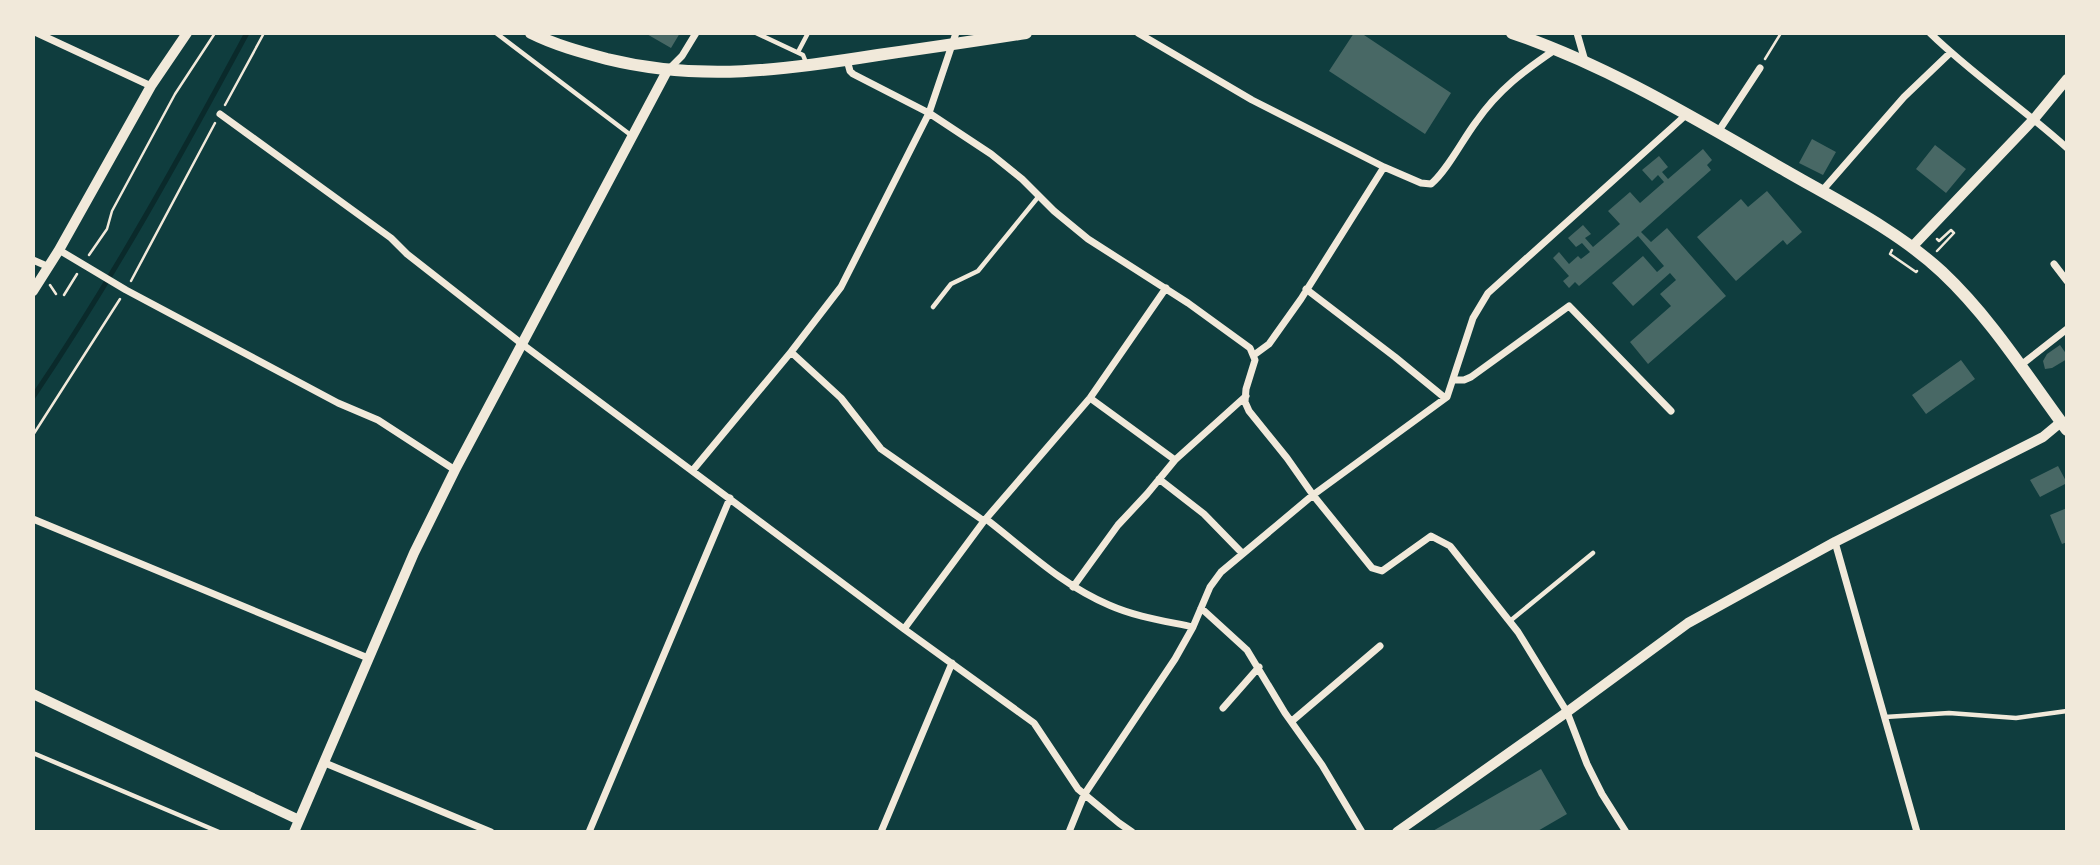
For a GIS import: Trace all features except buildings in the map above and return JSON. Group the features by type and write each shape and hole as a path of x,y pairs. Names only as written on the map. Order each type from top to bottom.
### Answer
{"main road":[{"path":"531,33 581,52 667,71 696,72 764,71 847,60 954,39 1026,33"},
{"path":"1511,33 1585,61 1687,114 1912,247 1964,293 2021,365 2064,426"}],"street":[{"path":"37,33 151,86"},
{"path":"33,291 60,250 151,86 187,33"},
{"path":"294,832 414,552 455,470 667,71 682,56 696,33"},
{"path":"1138,33 1252,100 1384,167 1422,183 1431,184 1499,93 1524,70 1556,49"},
{"path":"1577,33 1585,61"},
{"path":"1930,33 1950,53 2034,119 2067,149"},
{"path":"693,470 841,287 929,113 954,39"},
{"path":"1821,192 1904,97 1950,53"},
{"path":"847,60 853,74 929,113 999,160 1088,239 1166,288 1247,346 1254,355 1255,365 1245,396 1252,416 1372,568 1382,571 1431,536 1450,546 1510,621 1567,712 1587,764 1626,832"},
{"path":"1718,132 1760,68"},
{"path":"1912,247 2034,119 2067,79"},
{"path":"220,114 391,238 407,254 522,344 1034,723 1074,784 1132,832"},
{"path":"1069,832 1084,795 1175,659 1216,577 1313,495 1445,398 1473,318 1488,293 1687,114"},
{"path":"1254,355 1269,344 1384,167"},
{"path":"60,250 122,288 338,403 378,420 455,470"},
{"path":"33,260 49,267"},
{"path":"2054,264 2067,281"},
{"path":"904,629 985,520 1090,398 1166,288"},
{"path":"1307,289 1445,398"},
{"path":"1453,380 1471,377 1569,306 1671,411"},
{"path":"2021,365 2067,329"},
{"path":"791,352 841,398 881,449 985,520 1073,587 1130,613 1192,627"},
{"path":"1073,587 1118,524 1175,460 1245,396"},
{"path":"1090,398 1175,460"},
{"path":"1397,832 1688,624 1835,542 2064,426"},
{"path":"1159,479 1204,514 1242,553"},
{"path":"589,832 730,498"},
{"path":"33,519 368,658"},
{"path":"1835,542 1917,832"},
{"path":"1201,608 1242,644 1363,832"},
{"path":"1292,721 1380,646"},
{"path":"881,832 952,663"},
{"path":"1223,708 1258,667"},
{"path":"33,694 299,820"},
{"path":"325,762 491,832"}],"lane":[{"path":"496,33 633,136"},
{"path":"757,33 798,52 807,65"},
{"path":"798,52 808,33"},
{"path":"933,307 951,284 978,271 1039,196"},
{"path":"1510,621 1593,552"},
{"path":"1885,717 1949,713 2016,718 2067,711"},
{"path":"33,753 219,832"}],"path":[{"path":"86,261 107,229 112,211 175,94 215,33"},
{"path":"33,435 122,288 264,33"},
{"path":"1760,68 1781,33"},
{"path":"1939,241 1951,230 1954,233 1939,249"},
{"path":"1893,248 1890,254 1916,272"},
{"path":"64,295 80,270"}],"waterway":[{"path":"33,397 118,263 247,33"}]}
